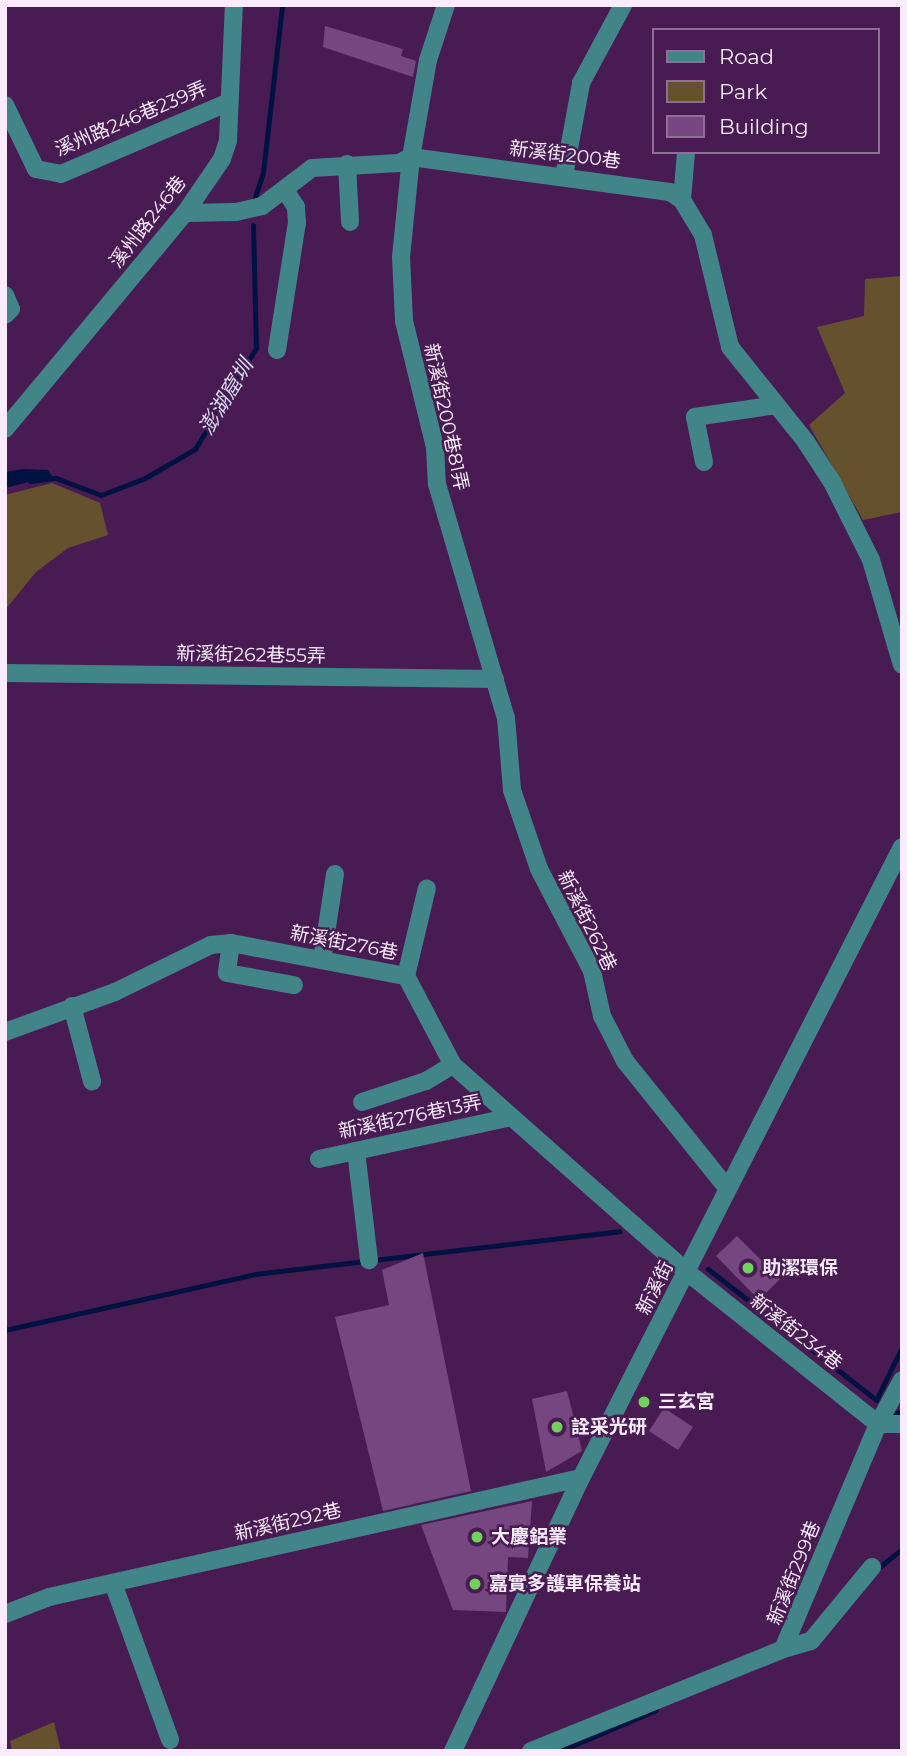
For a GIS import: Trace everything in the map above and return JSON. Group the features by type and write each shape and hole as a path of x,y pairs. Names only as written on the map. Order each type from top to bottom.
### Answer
{"street":[{"name":"溪州路246巷","path":"5,429 185,213 222,159 228,140 233,5"},
{"name":"新溪街200巷81弄","path":"446,5 428,60 411,157 401,257 404,321 435,447 437,484 495,679"},
{"path":"564,176 581,83 622,5"},
{"name":"溪州路246巷239弄","path":"5,106 36,169 61,174 229,102"},
{"path":"686,154 682,200 703,235 730,347 832,482 871,560 902,665"},
{"name":"新溪街200巷","path":"185,213 236,212 262,206 312,168 399,163 411,157 670,192 682,200"},
{"path":"348,164 350,222"},
{"path":"276,350 297,223 296,206 285,190"},
{"path":"5,295 11,309 5,315"},
{"path":"704,461 695,417 776,405"},
{"name":"新溪街262巷55弄","path":"5,673 495,679"},
{"name":"新溪街262巷","path":"495,679 506,719 512,790 539,869 592,971 603,1016 625,1061 727,1188"},
{"name":"新溪街","path":"453,1751 581,1478 902,846"},
{"path":"322,960 335,874"},
{"path":"406,976 427,888"},
{"path":"231,943 227,973 293,985"},
{"name":"新溪街276巷","path":"5,1032 115,992 211,945 231,943 406,976 453,1065 687,1272"},
{"path":"72,1006 92,1081"},
{"path":"362,1102 426,1081 453,1065"},
{"name":"新溪街276巷13弄","path":"319,1159 511,1117"},
{"path":"356,1150 369,1260"},
{"name":"新溪街234巷","path":"687,1272 878,1424"},
{"name":"新溪街299巷","path":"531,1751 783,1649 878,1424 902,1380"},
{"path":"878,1424 902,1424"},
{"name":"新溪街292巷","path":"5,1614 49,1597 581,1478"},
{"path":"783,1649 811,1641 872,1567"},
{"path":"113,1583 170,1740"}],"green space":[{"path":"902,276 902,512 863,520 809,425 845,393 817,327 864,316 865,279"},
{"path":"52,483 100,503 108,535 68,548 36,572 5,610 5,495"},
{"path":"54,1722 61,1751 12,1751 10,1741"}],"water":[{"path":"23,469 48,470 52,476 5,488 5,472"}],"building":[{"path":"325,26 403,49 401,56 416,61 413,77 323,47"},
{"name":"助潔環保","path":"737,1236 780,1279 759,1300 716,1256"},
{"path":"423,1253 471,1491 383,1511 335,1317 389,1305 382,1270"},
{"name":"詮采光研","path":"567,1391 582,1451 546,1472 532,1399"},
{"path":"664,1408 693,1427 678,1450 649,1431"},
{"path":"532,1501 528,1558 508,1557 506,1612 453,1610 421,1525"}],"waterway":[{"name":"澎湖窟圳","path":"255,197 263,173 282,5"},
{"name":"澎湖窟圳","path":"30,481 56,478 101,495 145,478 195,449 256,348 253,225"},
{"path":"5,1330 255,1274 619,1231"},
{"path":"708,1269 876,1400 902,1347"},
{"path":"894,1414 902,1411"},
{"path":"877,1569 902,1549"},
{"path":"560,1751 656,1710"}],"place":[{"name":"助潔環保","path":"748,1268"},
{"name":"三玄宮","path":"644,1402"},
{"name":"詮采光研","path":"557,1427"},
{"name":"大慶鋁業","path":"477,1537"},
{"name":"嘉實多護車保養站","path":"475,1584"}]}
